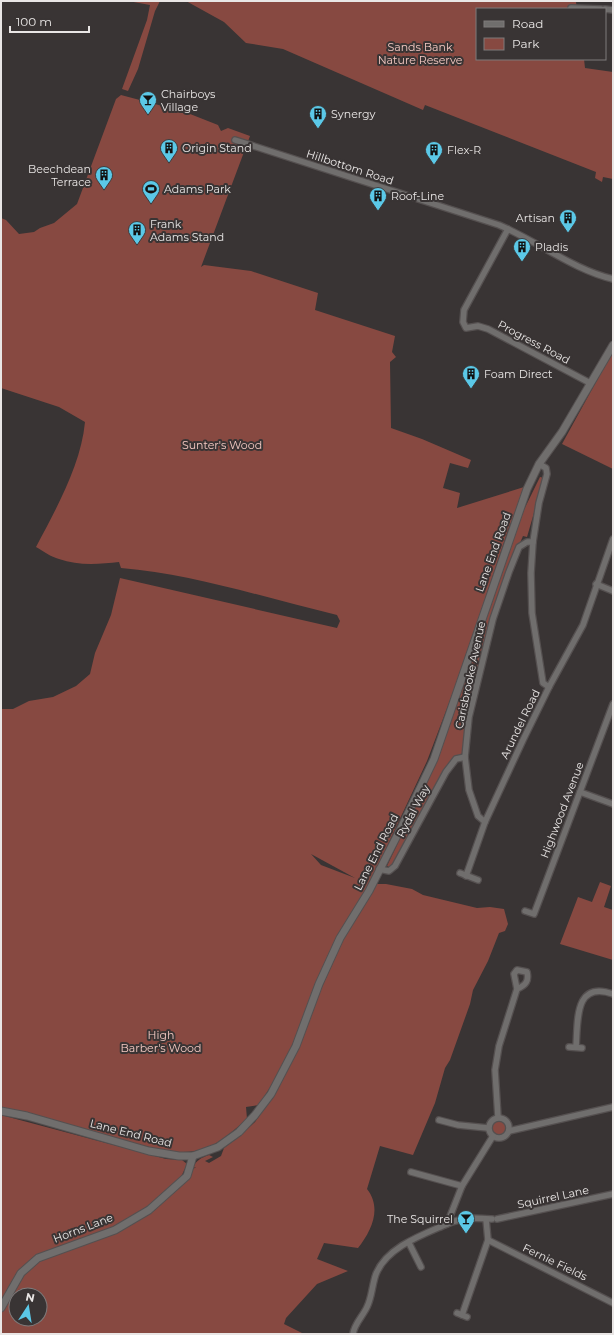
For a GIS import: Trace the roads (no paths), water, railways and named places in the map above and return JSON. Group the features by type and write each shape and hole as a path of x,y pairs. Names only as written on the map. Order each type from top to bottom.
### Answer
{"street":[{"name":"Hillbottom Road","path":"235,140 465,213 508,229 570,262 613,279"},
{"name":"Progress Road","path":"508,229 464,310 462,322 466,328 478,326 488,329 590,383"},
{"name":"Lane End Road","path":"1,1111 27,1116 149,1151 167,1155 193,1156 218,1147 239,1132 256,1115 272,1094 296,1046 319,984 340,938 369,891 434,759 527,489 539,464 559,437 613,344"},
{"path":"539,464 546,468 547,474 539,502 533,542 532,613 543,683 549,687"},
{"name":"Arundel Road","path":"478,880 463,875 485,822 549,687 583,625 596,584 613,539"},
{"name":"Carisbrooke Avenue","path":"485,822 478,816 469,790 465,757 469,717 493,619 519,547 527,542 533,542"},
{"path":"596,584 613,591"},
{"name":"Highwood Avenue","path":"525,911 534,914 613,704"},
{"name":"Rydal Way","path":"379,869 389,871 395,866 446,772 456,759 465,757"},
{"path":"580,792 613,804"},
{"path":"498,1118 495,1070 499,1046 517,989"},
{"path":"576,1047 581,1002 591,992 599,991 613,994"},
{"path":"569,1047 582,1048"},
{"path":"492,1136 502,1138 509,1131 613,1107"},
{"path":"492,1136 488,1128 491,1121 498,1118 506,1120 509,1131"},
{"path":"439,1120 458,1125 488,1128"},
{"path":"447,1224 462,1186 492,1136"},
{"name":"Horns Lane","path":"1,1308 21,1273 38,1258 115,1230 149,1210 187,1176 193,1156"},
{"path":"411,1172 462,1186"},
{"name":"Squirrel Lane","path":"353,1334 353,1329 368,1307 376,1274 386,1258 398,1247 459,1219 492,1219 613,1194"},
{"path":"462,1315 488,1240 492,1219"},
{"name":"Fernie Fields","path":"488,1240 613,1303"},
{"path":"409,1243 421,1267"}],"place":[{"name":"Chairboys Village","path":"148,115"},
{"name":"Synergy","path":"318,129"},
{"name":"Origin Stand","path":"169,163"},
{"name":"Flex-R","path":"434,165"},
{"name":"Beechdean Terrace","path":"104,190"},
{"name":"Adams Park","path":"151,204"},
{"name":"Roof-Line","path":"378,211"},
{"name":"Artisan","path":"568,233"},
{"name":"Frank Adams Stand","path":"137,245"},
{"name":"Pladis","path":"522,262"},
{"name":"Foam Direct","path":"471,389"},
{"name":"The Squirrel","path":"466,1234"}],"park label":[{"name":"Sands Bank Nature Reserve","path":"420,53"},
{"name":"Sunter's Wood","path":"222,445"},
{"name":"High Barber's Wood","path":"161,1041"}]}
